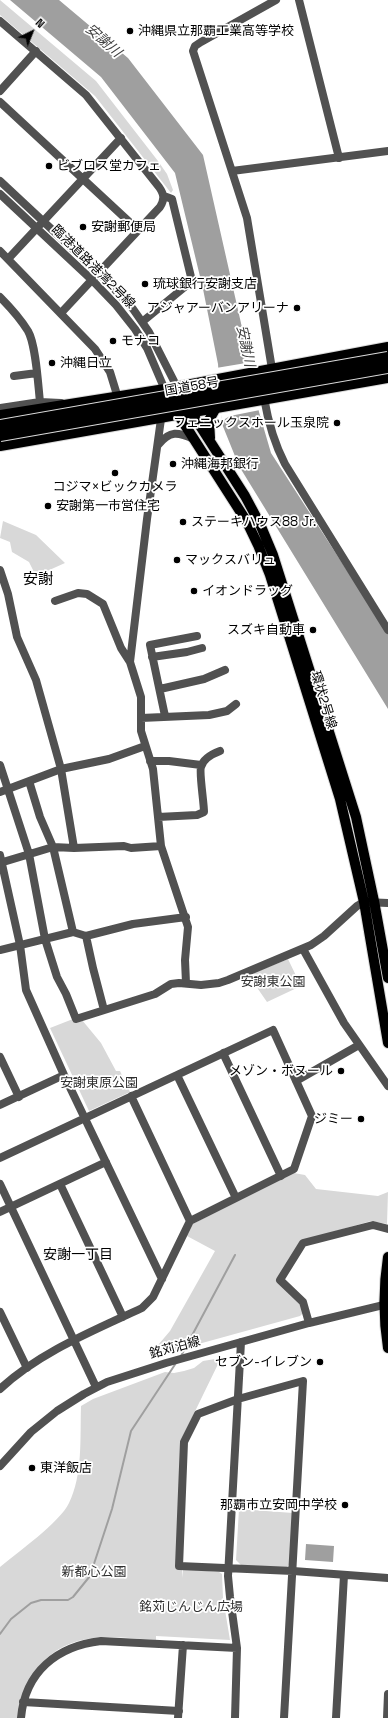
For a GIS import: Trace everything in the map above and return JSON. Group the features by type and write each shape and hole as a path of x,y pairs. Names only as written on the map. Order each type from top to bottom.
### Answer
{"highway":[{"path":"0,416 171,389 254,372 388,348"},
{"name":"国道58号","path":"0,426 388,358"},
{"name":"国道58号","path":"0,435 388,367"},
{"path":"0,445 178,415 261,398 388,376"}],"main road":[{"name":"環状2号線","path":"171,389 191,412 210,440 253,510 273,555 356,817 388,977"},
{"name":"環状2号線","path":"171,389 178,415 247,522 270,575 340,799 364,902 388,1043"},
{"path":"210,440 209,420 218,406"},
{"path":"388,1257 384,1323 388,1348"}],"street":[{"path":"272,369 247,218 193,51 195,46 201,42 276,0"},
{"path":"299,0 339,158"},
{"path":"0,21 86,95 159,187 164,196 172,199 192,281 142,322"},
{"path":"0,91 36,51"},
{"path":"0,102 138,230"},
{"path":"8,259 121,138"},
{"path":"232,170 388,151"},
{"name":"臨港道路港湾2号線","path":"0,181 123,297 142,322 171,389"},
{"name":"臨港道路港湾2号線","path":"0,194 92,280 116,305 141,338 171,389"},
{"path":"61,313 160,207 164,196"},
{"path":"0,251 61,313 104,360 110,372 118,398"},
{"path":"0,297 16,313 29,332 37,373 40,402"},
{"path":"14,376 37,373"},
{"path":"130,662 147,519 162,417 171,389"},
{"path":"261,398 284,464 388,630"},
{"path":"0,408 40,402 73,405"},
{"path":"158,445 166,437 174,434 184,434 194,439"},
{"path":"0,570 8,594 17,637 36,680 61,770 74,848"},
{"path":"55,601 78,593 87,594 103,604 121,648 130,662 141,697 141,731 153,769 161,846 188,927 185,960 186,983"},
{"path":"165,716 150,645 197,636"},
{"path":"152,658 202,648"},
{"path":"160,689 204,679 225,670"},
{"path":"141,718 209,715 227,711 236,704"},
{"path":"4,791 61,770 109,759 145,746"},
{"path":"158,817 197,815 204,812 200,770 201,765 212,754 220,751"},
{"path":"150,761 169,761 201,765"},
{"path":"0,765 4,791 29,854 45,939 57,977 76,1019 155,994 171,984 186,983 202,985 219,983 302,949 324,936 357,906 364,902 374,901 381,904 388,903"},
{"path":"29,781 40,817 53,847 73,932"},
{"path":"161,846 131,848 124,846 74,848 53,847 1,860 20,946 26,990 64,1075 162,1279"},
{"path":"0,950 73,932 86,936 132,924 186,918"},
{"path":"86,936 104,1010"},
{"path":"302,949 344,1023 388,1086"},
{"path":"377,978 388,977"},
{"path":"0,1158 273,1030 312,1116 294,1169 190,1221 162,1279 148,1304 74,1340 27,1368 0,1389"},
{"path":"296,1081 359,1046"},
{"path":"224,1053 281,1176"},
{"path":"0,1058 19,1097"},
{"path":"0,1105 64,1075"},
{"path":"177,1075 236,1198"},
{"path":"131,1096 190,1221"},
{"path":"0,1212 106,1162"},
{"path":"0,1184 96,1387"},
{"path":"60,1184 123,1317"},
{"path":"309,1323 303,1302 280,1280 303,1243 373,1225 388,1229"},
{"name":"銘苅泊線","path":"0,1466 20,1442 42,1423 68,1403 96,1387 129,1374 166,1363 309,1323 385,1304"},
{"path":"0,1312 27,1368"},
{"path":"235,1718 237,1648 230,1597 229,1569 242,1342"},
{"path":"284,1718 293,1571 303,1381 238,1399 198,1414 184,1442 179,1566 293,1571 388,1578"},
{"path":"336,1718 344,1575"},
{"path":"21,1718 23,1702 31,1683 41,1669 56,1656 71,1647 87,1642 101,1641 237,1648"},
{"path":"23,1702 178,1715 182,1645"},
{"path":"387,1718 388,1694"}],"green space":[{"path":"0,0 96,81 167,174 173,190 171,193 95,96 0,15"},
{"path":"3,521 36,535 65,563 36,576 29,562 12,552 10,542 0,538"},
{"name":"安謝東公園","path":"288,959 301,986 267,1002 258,989 254,973"},
{"name":"安謝東原公園","path":"73,1019 82,1020 101,1043 116,1071 120,1071 130,1092 89,1111 50,1028"},
{"path":"288,1172 305,1175 316,1189 378,1196 388,1192 387,1224 371,1221 301,1241 276,1281 299,1302 303,1313 300,1316 155,1356 153,1351 170,1331 215,1251 187,1236 193,1224"},
{"name":"新都心公園","path":"221,1358 183,1436 176,1569 182,1570 182,1578 183,1569 219,1572 222,1574 223,1598 230,1640 156,1636 156,1640 109,1637 78,1641 51,1654 32,1675 21,1702 18,1718 0,1718 0,1567 48,1528 64,1511 69,1503 77,1480 79,1468 81,1406 93,1399 165,1372 174,1373 184,1371 194,1368 203,1361"},
{"path":"239,1509 293,1513 290,1564 286,1568 242,1566 236,1560"}],"water":[{"name":"安謝川","path":"10,0 59,0 128,58 203,155 250,363 259,412 271,453 388,634 388,709 239,466 222,424 218,364 203,289 175,173 101,77"},
{"path":"306,1544 334,1546 333,1562 305,1560"}],"pier":[{"path":"252,362 260,410 230,416 225,419 222,424 216,368"}],"waterway":[{"path":"181,1356 235,1255"},
{"path":"0,1634 11,1619 31,1603 41,1600 68,1600 73,1597 90,1576 112,1509 131,1431 176,1363"}],"place":[{"name":"沖縄県立那覇工業高等学校","path":"130,31"},
{"name":"ビブロス堂カフェ","path":"49,166"},
{"name":"安謝郵便局","path":"83,227"},
{"name":"琉球銀行安謝支店","path":"145,284"},
{"name":"アジャアーバンアリーナ","path":"297,308"},
{"name":"モナコ","path":"113,341"},
{"name":"沖縄日立","path":"52,363"},
{"name":"フェニックスホール玉泉院","path":"337,423"},
{"name":"沖縄海邦銀行","path":"173,464"},
{"name":"コジマ×ビックカメラ","path":"115,473"},
{"name":"安謝第一市営住宅","path":"48,506"},
{"name":"ステーキハウス88 Jr.","path":"183,522"},
{"name":"マックスバリュ","path":"177,560"},
{"name":"イオンドラッグ","path":"194,591"},
{"name":"スズキ自動車","path":"313,630"},
{"name":"メゾン・ボヌール","path":"341,1071"},
{"name":"ジミー","path":"361,1119"},
{"name":"セブン-イレブン","path":"320,1362"},
{"name":"東洋飯店","path":"32,1468"},
{"name":"那覇市立安岡中学校","path":"345,1505"}],"district":[{"name":"安謝","path":"38,580"},
{"name":"安謝一丁目","path":"78,1255"}],"park label":[{"name":"銘苅じんじん広場","path":"191,1607"}]}
